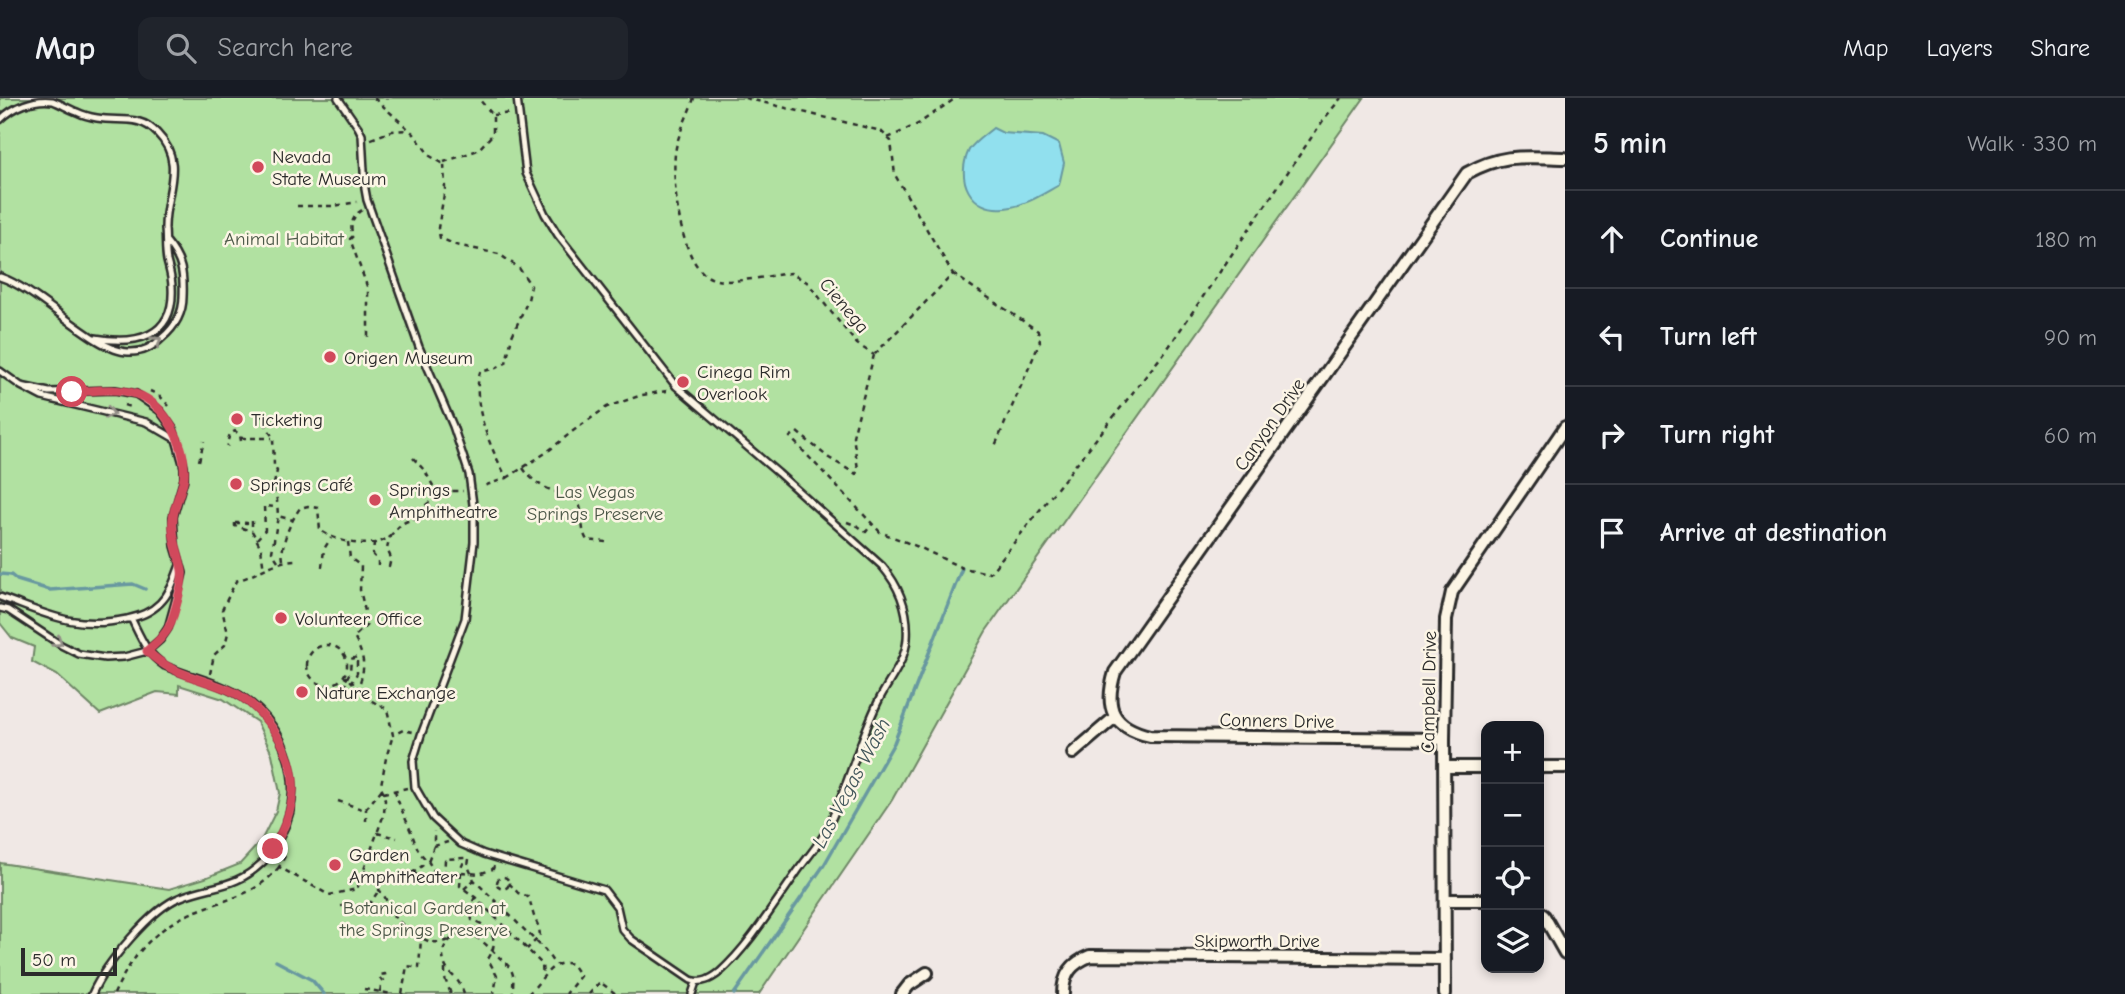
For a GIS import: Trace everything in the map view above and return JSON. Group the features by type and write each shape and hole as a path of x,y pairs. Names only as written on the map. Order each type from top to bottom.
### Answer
{"street":[{"name":"Canyon Drive","path":"1115,717 1109,692 1115,673 1466,173 1483,164 1507,157 1565,159"},
{"name":"Campbell Drive","path":"1445,994 1446,619 1452,592 1564,430"},
{"name":"Conners Drive","path":"1115,717 1131,732 1150,736 1444,739"},
{"path":"1073,753 1115,717"},
{"path":"1444,767 1481,767"},
{"path":"1544,767 1565,767"},
{"path":"1445,900 1481,900"},
{"path":"1544,916 1565,953"},
{"name":"Skipworth Drive","path":"1063,994 1065,976 1072,967 1090,956 1445,959"},
{"path":"902,994 909,985 927,973"}],"lane":[{"path":"338,98 362,135 367,203 419,347 453,426 469,474 474,512 474,542 465,618 413,761 415,787 439,825 452,838 471,850 604,890 617,907 622,929 631,939 696,982 708,980 720,972 739,951 825,834 878,701 903,656 907,619 901,594 893,579 778,473 676,386 558,235 526,173 517,98"},
{"path":"0,120 18,106 41,99 97,118 135,120 152,128 160,136 173,162 165,228 166,257 172,284 167,316 163,324 147,337 115,341 95,338"},
{"path":"0,277 28,290 111,347 126,353 142,351 156,344 169,332 178,320 183,304 177,255 167,242"},
{"path":"0,370 21,386 42,397 146,422 177,440"},
{"path":"0,608 8,610 79,654 114,657 147,651 160,640 168,628 183,573 175,546 173,517 184,479 184,467 173,429 160,411 136,394 115,390 48,392 21,386"},
{"path":"0,597 38,613 76,623 131,618 149,613 162,602 171,589 180,565"},
{"path":"92,994 109,966 156,912 181,897 235,882 263,862 287,824 293,784 291,762 284,744 264,716 243,697 165,666 147,651 131,618"},
{"path":"692,994 696,982"}],"path":[{"path":"374,98 409,130 430,156 442,163 478,150 493,134 493,115 478,98"},
{"name":"Cienega","path":"694,98 675,152 682,234 693,263 710,278 718,280 791,273 798,276 807,282 857,344 874,355 853,436 858,469 856,474 829,458 796,432 790,437 873,524"},
{"path":"745,98 881,131 891,141 895,175 953,274 1038,331 1040,342 995,446"},
{"path":"888,138 918,124 956,98"},
{"path":"842,526 847,522 866,532 873,524 880,532 962,568 990,573 1168,348 1341,98"},
{"path":"493,115 512,113"},
{"path":"368,140 392,131 409,130"},
{"path":"444,162 444,189 438,228 440,237 456,245 499,254 519,268 531,286 528,300 512,336 506,363 478,375 478,395 485,432 506,478"},
{"path":"297,206 367,203"},
{"path":"367,203 354,218 351,231 353,236 350,239 368,289 368,338"},
{"path":"874,355 953,274"},
{"path":"478,488 506,478 523,468 607,407 673,388"},
{"path":"150,391 159,395 169,405"},
{"path":"260,413 273,438 274,466 277,471 273,488 278,516 272,552 278,562"},
{"path":"228,444 233,431 237,432 241,439 273,438"},
{"path":"199,461 204,441"},
{"path":"413,458 425,471 438,495"},
{"path":"523,468 541,488 578,500 581,506 583,536 587,540 606,542"},
{"path":"389,567 391,558 387,549 390,536 398,525 417,519 426,505 438,495 463,491"},
{"path":"257,539 265,530 264,506 278,508"},
{"path":"283,560 282,553 293,520 300,509 314,506 318,509 320,530 331,538 348,542 378,543 390,536"},
{"path":"278,516 293,520"},
{"path":"252,521 252,531 261,548 264,570"},
{"path":"238,522 247,523 234,523 234,526 252,531"},
{"path":"322,567 324,549 331,538"},
{"path":"348,542 350,558 361,566 360,590 368,624 354,637 364,660 358,688"},
{"path":"374,543 373,555 379,566"},
{"path":"208,682 214,655 225,645 228,633 222,610 236,581 253,576 283,560 298,560"},
{"path":"279,867 329,895 357,889 384,814 386,758 393,735 387,709 368,699 350,680 343,684 346,677 347,660 340,649 326,644 318,646 310,653 307,669 312,678 331,685 346,677 350,672 351,659 358,657 358,673 353,683"},
{"path":"393,735 403,730 416,733"},
{"path":"366,821 366,809 383,791 415,787"},
{"path":"396,790 398,803 409,825 413,841 438,878 444,881 460,872 479,874 493,869 498,858"},
{"path":"338,801 366,809"},
{"path":"363,871 383,878 408,877 428,861 434,846 433,833 439,825"},
{"path":"377,833 397,838"},
{"path":"471,850 468,866 474,880 545,950 555,965"},
{"path":"114,994 124,973 159,930 187,915 245,894 270,878 285,856"},
{"path":"444,881 445,859 465,858 460,872 460,886 475,897 542,964 543,978"},
{"path":"361,861 366,862"},
{"path":"414,872 420,879 438,878"},
{"path":"341,906 349,905 360,910 371,902 383,878"},
{"path":"464,889 474,880"},
{"path":"509,883 518,893 527,896 539,924 540,936 527,949"},
{"path":"379,890 387,898 389,909 402,924 421,938 432,943 450,940"},
{"path":"475,897 470,908 472,920 486,927 494,938 495,946 488,959 497,976 495,994"},
{"path":"464,994 458,981 447,972 443,950 457,935 469,933 480,937 511,968 514,976 513,994"},
{"path":"402,994 407,966 419,968 421,938"},
{"path":"530,994 555,965 565,962 572,964 580,976 566,994"},
{"path":"445,966 451,994"},
{"path":"380,992 382,981"},
{"path":"589,994 600,982 615,994"},
{"path":"445,994 448,987"},
{"path":"364,989 392,994"},
{"path":"513,994 516,990"}],"green space":[{"name":"Las Vegas Springs Preserve","path":"0,98 1364,98 986,631 892,800 759,994 0,994 0,863 169,889 240,864 261,841 276,811 280,793 272,754 257,722 223,699 179,685 179,694 157,692 100,714 57,675 32,662 34,647 12,638 0,623"}],"water":[{"path":"993,128 1003,133 1043,136 1059,144 1064,163 1059,185 1012,207 993,208 975,199 965,182 965,161 971,147"}],"waterway":[{"name":"Las Vegas Wash","path":"734,994 824,865 894,743 962,568"},
{"path":"0,574 11,575 17,580 50,590 133,584 145,589"},
{"path":"276,961 312,980 324,994"}],"place":[{"name":"Nevada State Museum","path":"258,167"},
{"name":"Origen Museum","path":"330,357"},
{"name":"Cinega Rim Overlook","path":"683,382"},
{"name":"Ticketing","path":"237,419"},
{"name":"Springs Café","path":"236,484"},
{"name":"Springs Amphitheatre","path":"375,500"},
{"name":"Volunteer Office","path":"281,618"},
{"name":"Nature Exchange","path":"302,692"},
{"name":"Garden Amphitheater","path":"335,865"}],"route":[{"path":"72,392 115,390 136,394 160,411 177,438 182,454 184,479 173,517 175,546 183,573 168,628 160,640 147,651 165,666 243,697 264,716 284,744 291,762 292,803 287,824 273,849"}],"park label":[{"name":"Animal Habitat","path":"284,238"},
{"name":"Botanical Garden at the Springs Preserve","path":"424,918"}]}
